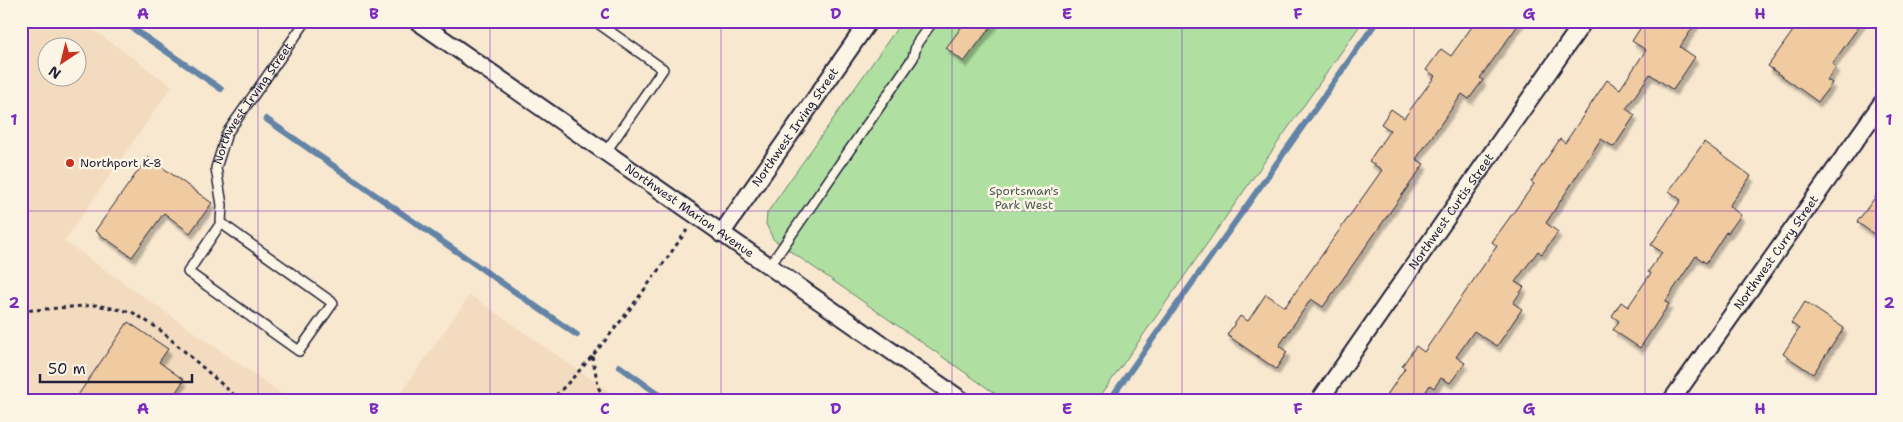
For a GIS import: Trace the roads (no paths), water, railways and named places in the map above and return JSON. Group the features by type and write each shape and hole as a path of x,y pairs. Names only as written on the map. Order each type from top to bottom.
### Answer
{"street":[{"name":"Northwest Marion Avenue","path":"417,21 963,401"},
{"name":"Northwest Irving Street","path":"721,234 869,21"},
{"name":"Northwest Curtis Street","path":"1319,401 1584,21"},
{"name":"Northwest Curry Street","path":"1671,401 1882,103"}],"lane":[{"name":"Northwest Irving Street","path":"221,223 222,205 216,168 227,133 306,21"},
{"path":"595,21 663,70 605,153"},
{"path":"769,267 913,58 917,44 933,21"},
{"path":"221,223 333,303 299,351 188,272 221,223"}],"waterway":[{"path":"122,21 221,89"},
{"path":"1109,401 1377,21"},
{"path":"266,119 577,335"},
{"path":"619,366 668,401"}],"place":[{"name":"Northport K-8","path":"70,163"}],"park label":[{"name":"Sportsman's Park West","path":"1024,198"}]}
